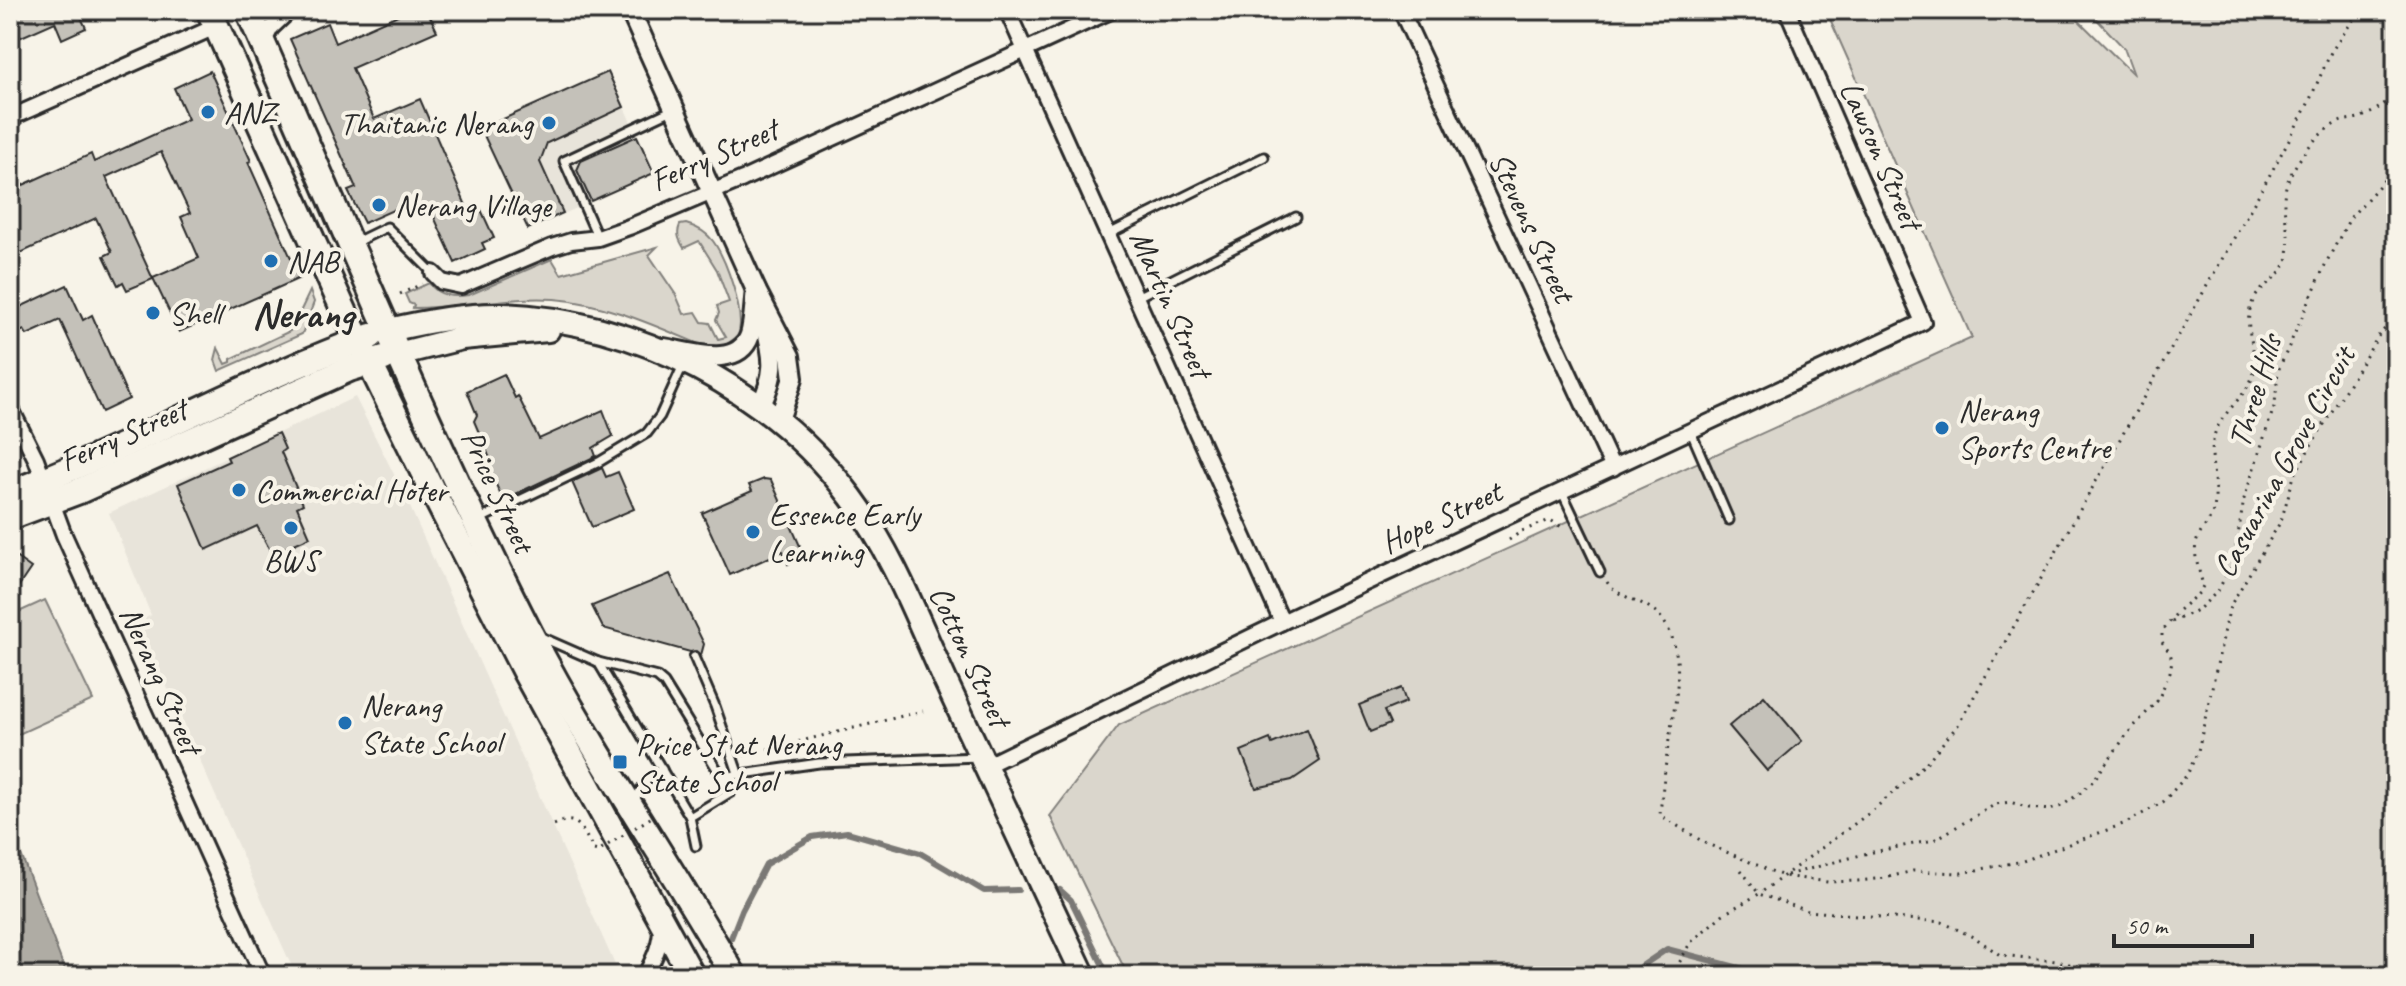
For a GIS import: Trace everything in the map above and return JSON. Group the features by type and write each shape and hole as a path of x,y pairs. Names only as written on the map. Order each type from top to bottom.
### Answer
{"main road":[{"name":"Price Street","path":"246,10 398,354 529,630 591,743 734,976"},
{"path":"246,10 240,28 258,94 255,111"},
{"name":"Price Street","path":"215,15 363,352 525,672 659,917 684,972"},
{"name":"Ferry Street","path":"10,517 48,490 349,369 389,330 426,323 496,315 527,317 611,332 687,357 779,420"},
{"name":"Ferry Street","path":"363,352 398,354 462,338 585,326"},
{"name":"Cotton Street","path":"779,420 834,475 888,556 1084,976"},
{"name":"Ferry Street","path":"10,493 48,490"},
{"path":"660,856 691,936 692,947 684,972"}],"street":[{"path":"263,43 271,28 290,10"},
{"path":"630,10 711,193 790,356 793,378 779,420"},
{"name":"Martin Street","path":"1007,10 1282,622"},
{"name":"Ferry Street","path":"434,275 447,285 461,286 552,247 598,238 629,227 711,193 1113,10"},
{"name":"Stevens Street","path":"1401,10 1613,468"},
{"name":"Lawson Street","path":"1787,10 1923,322"},
{"path":"10,118 215,15"},
{"path":"687,357 722,357 742,347 750,335 756,290"},
{"path":"756,290 774,357 771,379 760,407"},
{"name":"Hope Street","path":"983,762 1923,322"},
{"name":"Nerang Street","path":"10,407 48,490 64,535 263,976"},
{"path":"645,976 659,944 662,926 659,917"}],"lane":[{"path":"598,238 564,161 674,109"},
{"path":"1109,234 1264,157"},
{"path":"1137,297 1296,217"},
{"path":"352,244 387,227 434,275"},
{"path":"475,521 599,462 643,435 660,416 687,357"},
{"path":"1691,432 1729,520"},
{"path":"1562,492 1600,572"},
{"path":"529,630 564,649 598,662 661,679 731,792 690,817"},
{"path":"694,657 738,773"},
{"path":"598,662 690,817 696,846"},
{"path":"722,777 819,763 983,762"},
{"path":"629,807 646,782 662,769"}],"path":[{"path":"1672,976 1690,943 1722,915 1759,894 1872,811 1925,764 1958,725 2272,171 2307,106 2331,52 2360,10"},
{"path":"1783,876 1868,853 1934,840 1996,804 2010,802 2044,811 2062,806 2093,781 2128,733 2158,700 2172,660 2161,637 2168,623 2203,586 2196,546 2198,536 2211,519 2215,501 2215,434 2221,420 2254,373 2248,330 2254,299 2282,268 2288,256 2283,200 2287,182 2306,151 2327,128 2369,114 2396,94"},
{"name":"Three Hills","path":"2168,623 2199,609 2218,591 2234,559 2244,499 2275,404 2278,371 2326,263 2350,218 2396,167"},
{"path":"400,294 434,275"},
{"name":"Casuarina Grove Circuit","path":"1600,572 1612,589 1655,611 1672,635 1677,658 1677,686 1660,815 1705,843 1783,876 1828,882 1885,878 1913,871 1961,873 2023,861 2126,823 2163,802 2187,775 2198,751 2230,606 2281,521 2294,476 2310,447 2379,335 2396,317"},
{"path":"1509,540 1550,520 1566,531"},
{"path":"733,758 923,711"},
{"path":"554,825 570,819 578,824 595,851 652,817 656,818"},
{"path":"1741,870 1759,894 1808,911 1942,922 1977,939 2000,955 2056,961 2121,976"}],"shaded area":[{"path":"1826,10 2068,10 2134,75 2124,48 2088,10 2396,10 2396,976 1128,976 1050,816 1119,725 1972,338"},
{"path":"608,72 654,173 528,230 481,129"},
{"path":"680,225 701,230 713,241 724,260 733,287 740,326 738,336 723,347 706,347 632,317 574,301 519,299 413,308 405,294 429,283 447,295 469,295 552,259 561,274 657,247 649,255 676,295 684,314 696,312 702,322 710,323 718,339 726,337 716,320 719,313 717,306 729,302 717,270 699,241 684,248 682,245 678,231"},
{"path":"310,291 314,302 302,334 219,371 215,360 218,348 226,364 290,331 285,319 301,310"},
{"name":"Nerang State School","path":"355,397 406,498 620,976 296,976 138,622 151,615 109,513"},
{"path":"45,600 93,700 10,738 10,616"},
{"path":"10,825 67,976 10,976"}],"building":[{"path":"10,10 81,10 78,11 86,28 62,39 55,22 10,42"},
{"path":"409,10 427,10 437,31 352,68 374,119 420,99 467,208 478,203 494,238 482,243 485,249 455,263 430,208 413,201 364,223 348,191 356,188 290,39 327,23 335,43"},
{"path":"210,71 300,278 179,332 153,278 199,258 181,217 190,213 161,152 106,177 153,279 127,290 123,282 118,285 104,256 112,252 96,218 10,258 10,191 91,154 94,162 188,119 174,88"},
{"path":"608,72 624,107 547,143 540,162 563,213 528,229 481,129"},
{"path":"637,136 654,173 591,201 577,170 581,161"},
{"path":"67,285 83,320 92,315 129,399 102,412 60,320 27,335 24,330 20,332 15,321 20,307"},
{"path":"504,374 539,439 603,410 613,436 593,448 596,456 503,500 486,463 491,461 474,421 477,415 467,391"},
{"name":"Commercial Hoter","path":"278,433 285,449 281,452 303,504 297,507 310,537 272,554 257,526 206,550 178,484 229,461 227,457"},
{"path":"602,468 606,477 618,472 634,509 592,527 572,482"},
{"name":"Essence Early Learning","path":"764,479 771,480 804,555 788,564 783,551 730,575 702,513 752,491 749,485"},
{"path":"10,553 31,568 10,599"},
{"path":"670,574 704,644 701,655 696,651 690,652 603,628 592,606"},
{"path":"1401,688 1406,702 1384,711 1390,724 1370,732 1359,705"},
{"path":"1764,696 1802,741 1767,771 1729,726"},
{"path":"1307,729 1320,761 1292,780 1256,788 1241,751 1270,739 1272,744"}],"waterway":[{"path":"731,938 766,864 812,837 847,832 920,853 984,891 1018,890"},
{"path":"1060,890 1071,900 1108,976"},
{"path":"1627,976 1667,949 1770,976"}],"place":[{"name":"ANZ","path":"208,112"},
{"name":"Thaitanic Nerang","path":"549,123"},
{"name":"Nerang Village","path":"379,205"},
{"name":"NAB","path":"271,261"},
{"name":"Shell","path":"153,313"},
{"name":"Nerang Sports Centre","path":"1942,428"},
{"name":"Commercial Hoter","path":"239,490"},
{"name":"BWS","path":"291,528"},
{"name":"Essence Early Learning","path":"753,532"},
{"name":"Nerang State School","path":"345,723"},
{"name":"Price St at Nerang State School","path":"620,762"}],"district":[{"name":"Nerang","path":"303,314"}]}
